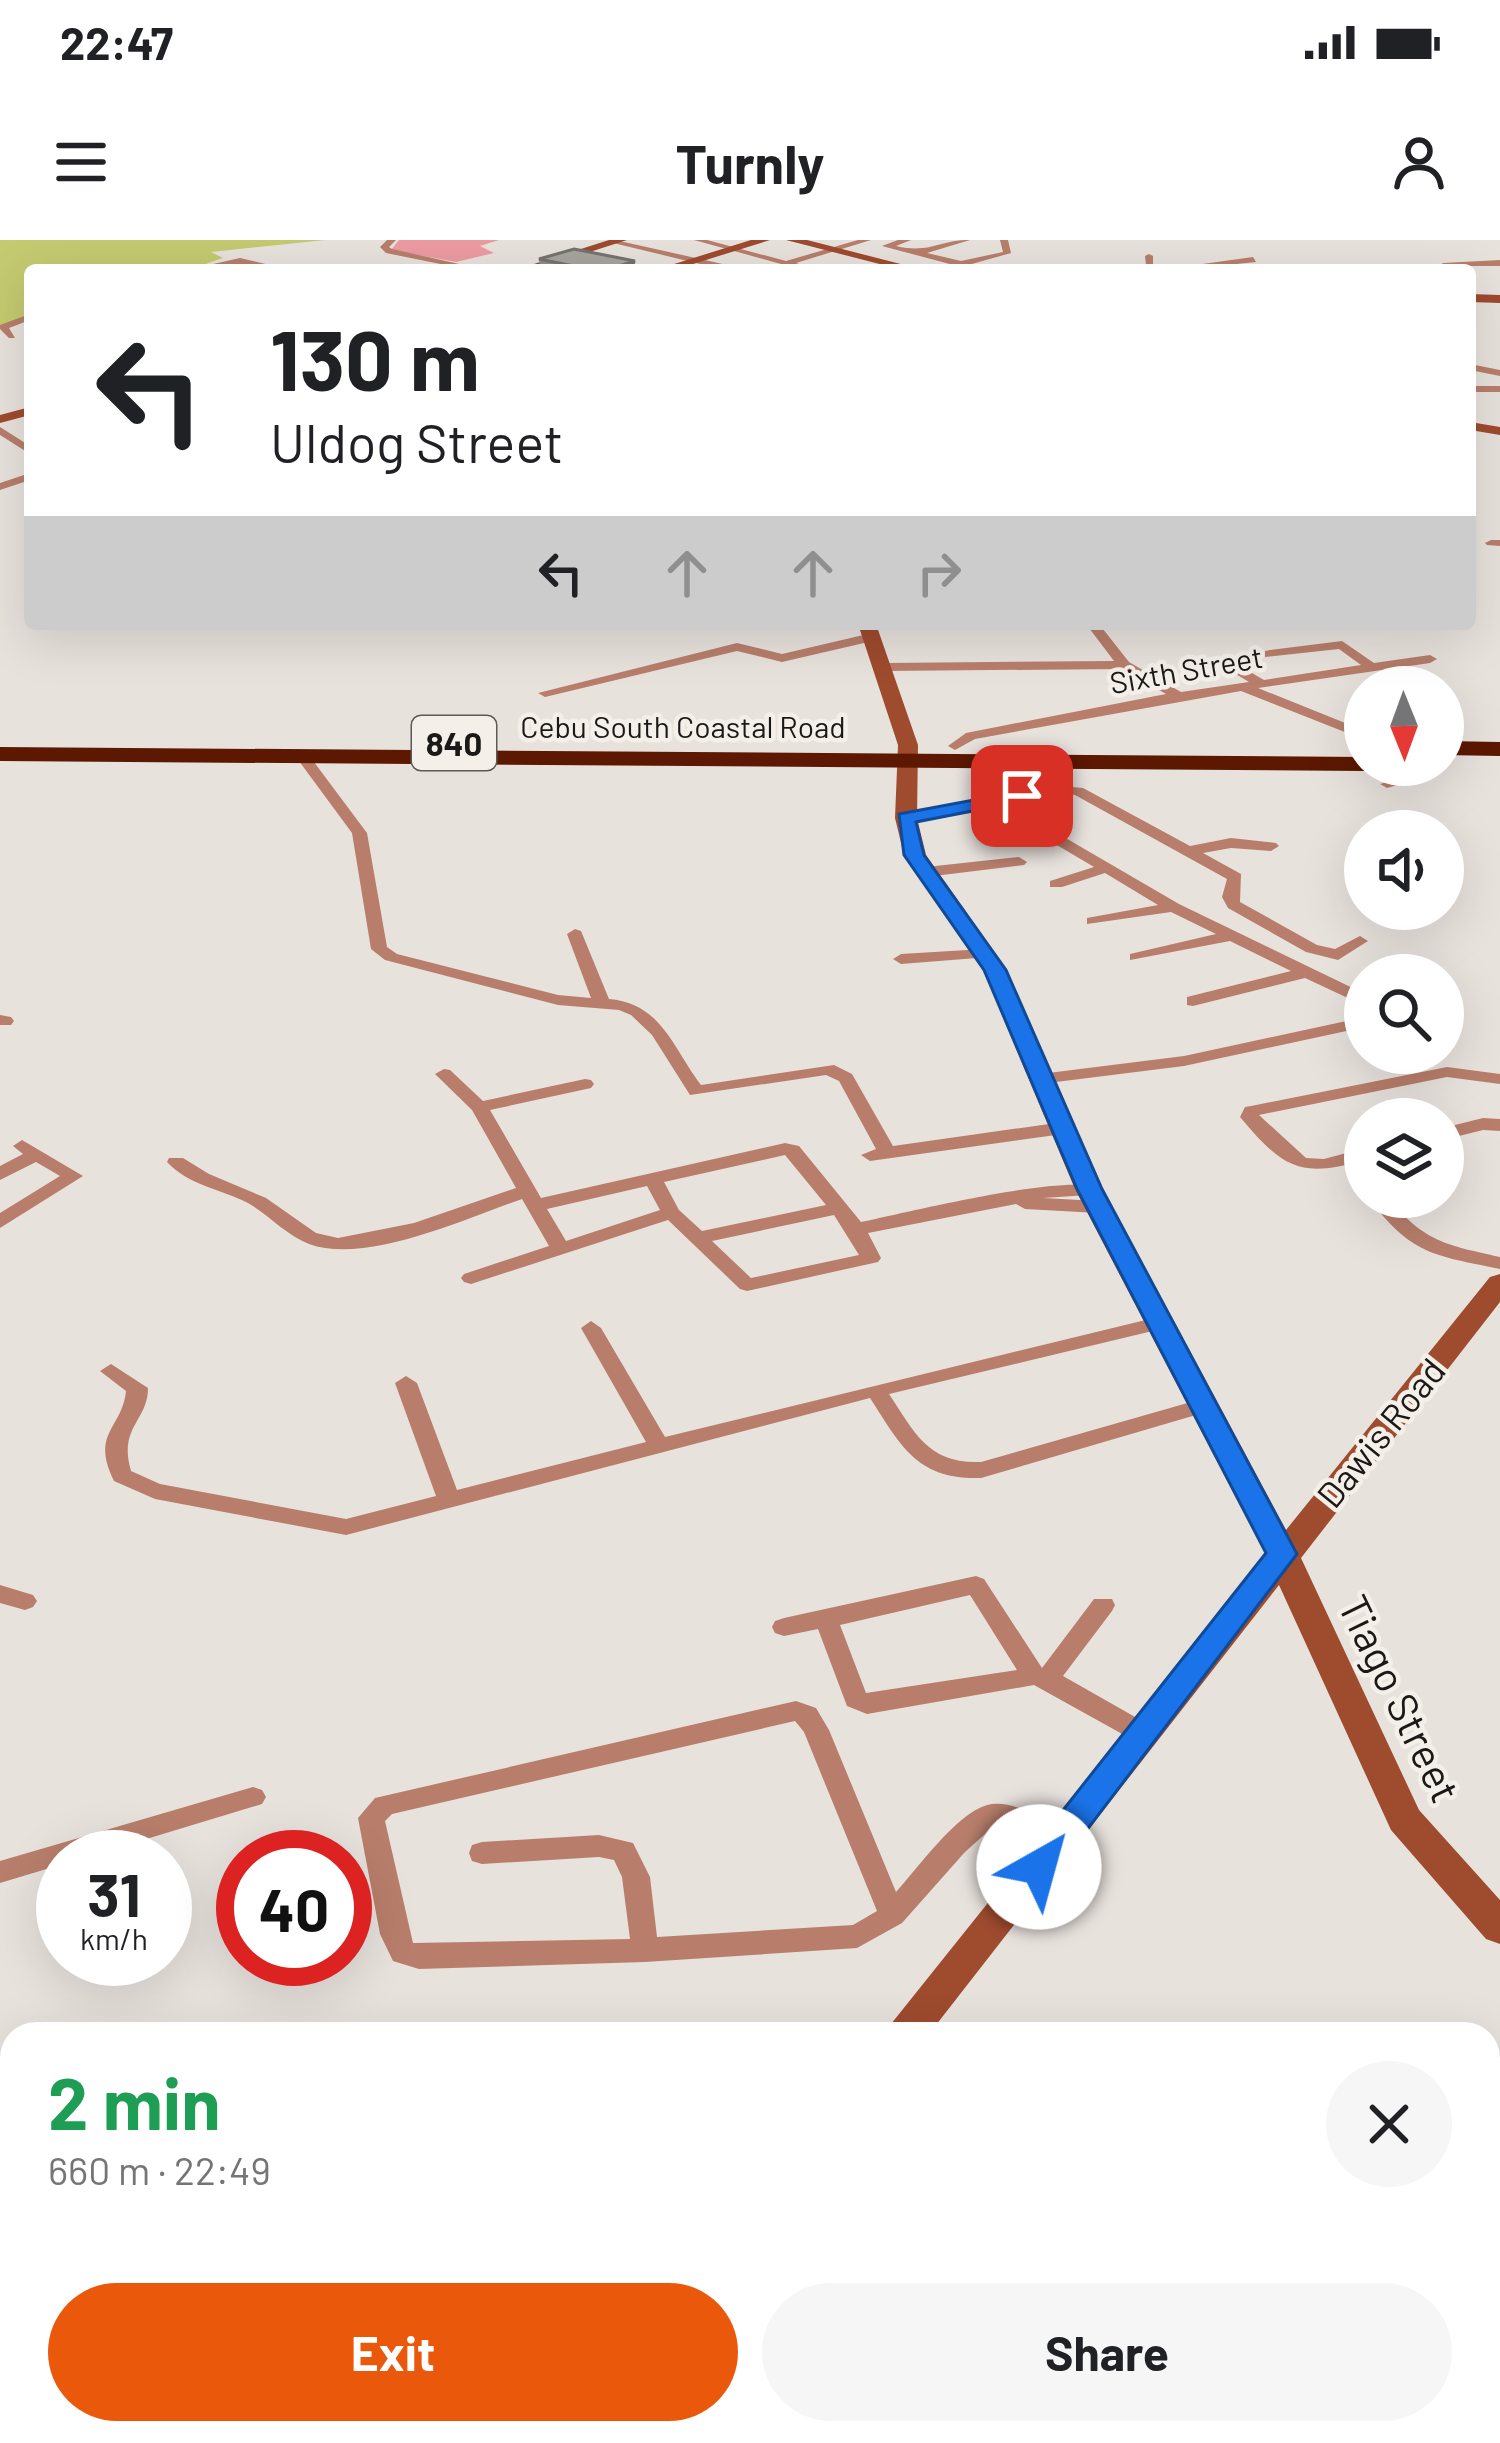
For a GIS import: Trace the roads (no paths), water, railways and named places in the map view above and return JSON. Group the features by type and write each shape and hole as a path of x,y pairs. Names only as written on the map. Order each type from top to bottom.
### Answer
{"highway":[{"name":"Cebu South Coastal Road","path":"0,740 1344,763"},
{"name":"Cebu South Coastal Road","path":"0,754 303,757 908,753 955,746 1344,748"},
{"path":"1464,748 1500,749"},
{"path":"1464,765 1500,765"}],"street":[{"path":"392,240 384,247 395,253 451,264"},
{"path":"698,240 790,264"},
{"path":"682,264 764,240"},
{"path":"792,240 891,264"},
{"path":"783,264 867,240"},
{"path":"907,240 886,246 974,264 1003,244"},
{"path":"540,264 610,241 707,264"},
{"path":"875,264 958,241 983,247"},
{"path":"939,260 1003,244"},
{"path":"566,256 600,264"},
{"path":"1149,256 1150,264"},
{"path":"231,264 263,264"},
{"path":"12,336 3,327 24,319"},
{"path":"1,421 24,448"},
{"path":"0,450 15,441"},
{"path":"545,693 737,646 750,646 775,658 870,630 908,753 906,818 1065,788 1078,790 1235,877 1230,897 1234,905 1312,949 1338,955 1360,941"},
{"path":"1097,630 1124,665 1179,696"},
{"path":"1270,654 1342,645 1370,666"},
{"name":"Sixth Street","path":"1378,666 1430,659"},
{"path":"1226,662 1260,683"},
{"path":"885,667 1124,665"},
{"name":"Sixth Street","path":"955,746 971,736 1179,696 1344,671"},
{"path":"1241,686 1344,728"},
{"path":"303,757 359,833 379,949 392,957 558,1000 635,1007 651,1020 696,1091 838,1072 846,1078 878,1153 1063,1128"},
{"name":"Tiago Street","path":"906,818 914,855 984,954 1094,1198 1282,1554 1404,1819 1500,1928"},
{"path":"1028,823 1173,907 1344,991"},
{"path":"1190,851 1231,843 1271,846"},
{"path":"926,872 1019,862"},
{"path":"1057,884 1103,868"},
{"path":"1093,921 1173,907"},
{"path":"575,934 602,1004"},
{"path":"1136,957 1231,936"},
{"path":"901,959 984,954"},
{"path":"1193,1001 1305,973"},
{"path":"1040,1079 1184,1060 1344,1026"},
{"path":"1344,1160 1318,1168 1307,1166 1250,1117 1251,1111 1447,1072 1500,1079"},
{"path":"443,1074 479,1107 560,1248"},
{"path":"479,1107 585,1084"},
{"path":"1464,1129 1500,1125"},
{"path":"0,1174 29,1150 73,1176 0,1222 22,1235"},
{"path":"176,1162 201,1181 260,1202 294,1230 324,1244 361,1241 531,1198 792,1150 856,1229 870,1252 868,1262 755,1285 740,1282 671,1213 653,1179"},
{"path":"856,1229 1013,1202 1094,1198"},
{"path":"698,1238 839,1208"},
{"path":"471,1278 671,1213"},
{"path":"1393,1218 1421,1245 1500,1263"},
{"name":"Dawis Road","path":"914,2022 1500,1283"},
{"path":"111,1371 137,1388 137,1400 123,1415 113,1457 122,1476 155,1491 346,1527 875,1390 1158,1323"},
{"path":"591,1328 659,1445"},
{"path":"406,1383 450,1502"},
{"path":"875,1390 927,1460 950,1472 981,1470 1205,1405"},
{"path":"784,1627 976,1585 1041,1677 1142,1733"},
{"path":"826,1618 856,1699 867,1705 1041,1677 1103,1605"},
{"path":"892,1915 816,1730 807,1715 796,1711 384,1805 371,1818 394,1934 403,1953 419,1957 645,1950 857,1936 892,1915 976,1822 988,1815 1003,1814 1060,1841"},
{"path":"0,1872 253,1797"},
{"path":"482,1853 599,1846 623,1851 636,1877 645,1950"}]}
